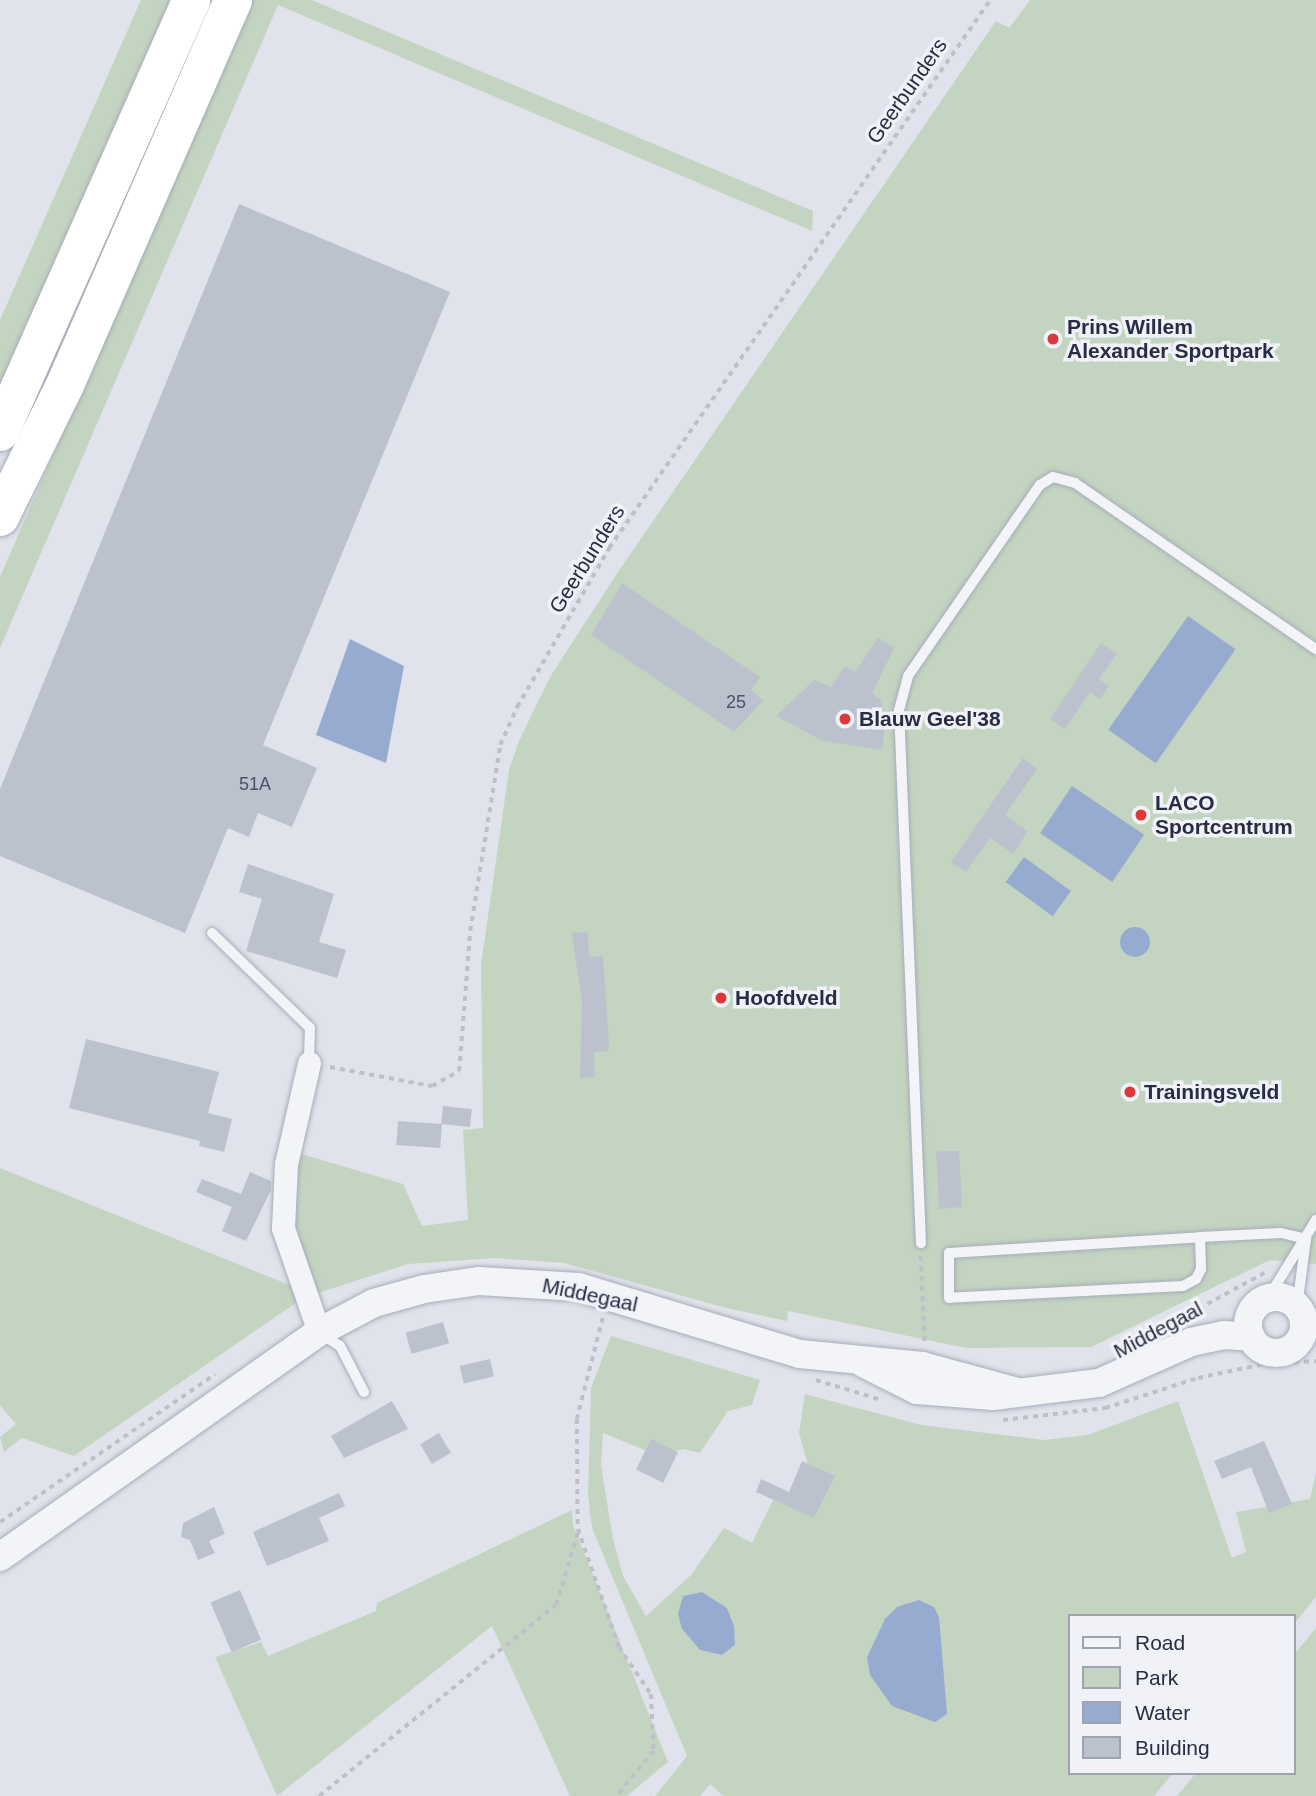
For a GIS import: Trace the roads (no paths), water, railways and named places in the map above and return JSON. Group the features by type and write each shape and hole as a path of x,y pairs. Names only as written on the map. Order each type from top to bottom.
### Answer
{"highway":[{"path":"0,432 191,0"},
{"path":"0,517 65,385 233,0"}],"street":[{"path":"309,1063 286,1164 283,1228 319,1332"},
{"name":"Middegaal","path":"0,1557 319,1332 373,1303 424,1289 479,1280 541,1282 610,1296 800,1354 863,1363 880,1360 930,1367 1017,1392 1099,1383 1151,1357 1186,1333 1261,1303"},
{"path":"1284,1298 1305,1330 1272,1353 1251,1337 1248,1322 1261,1303 1284,1298"},
{"name":"Middegaal","path":"1151,1357 1213,1337 1251,1337"}],"lane":[{"path":"921,1243 899,710 908,676 1040,485 1053,477 1075,483 1316,649"},
{"path":"212,933 310,1028 309,1063"},
{"path":"1261,1303 1316,1220"},
{"path":"1200,1237 1201,1269 1196,1279 1183,1286 949,1298 949,1253 1200,1237 1281,1233 1306,1238"},
{"path":"1305,1330 1306,1238"},
{"path":"319,1332 340,1346 364,1392"}],"water":[{"path":"1188,616 1236,649 1156,763 1108,730"},
{"path":"350,639 404,666 386,763 316,735"},
{"path":"1072,786 1144,835 1112,882 1040,833"},
{"path":"1024,857 1071,891 1053,916 1006,882"},
{"path":"1135,927 1145,932 1150,942 1145,952 1135,957 1125,952 1120,942 1125,932"},
{"path":"702,1592 727,1608 734,1626 735,1645 722,1655 700,1650 682,1629 678,1614 683,1596"},
{"path":"919,1600 934,1607 939,1617 947,1714 935,1722 892,1706 870,1675 867,1657 885,1619 897,1607"}],"place":[{"name":"Prins Willem Alexander Sportpark","path":"1053,339"},
{"name":"Blauw Geel'38","path":"845,719"},
{"name":"LACO Sportcentrum","path":"1141,815"},
{"name":"Hoofdveld","path":"721,998"},
{"name":"Trainingsveld","path":"1130,1092"}]}
